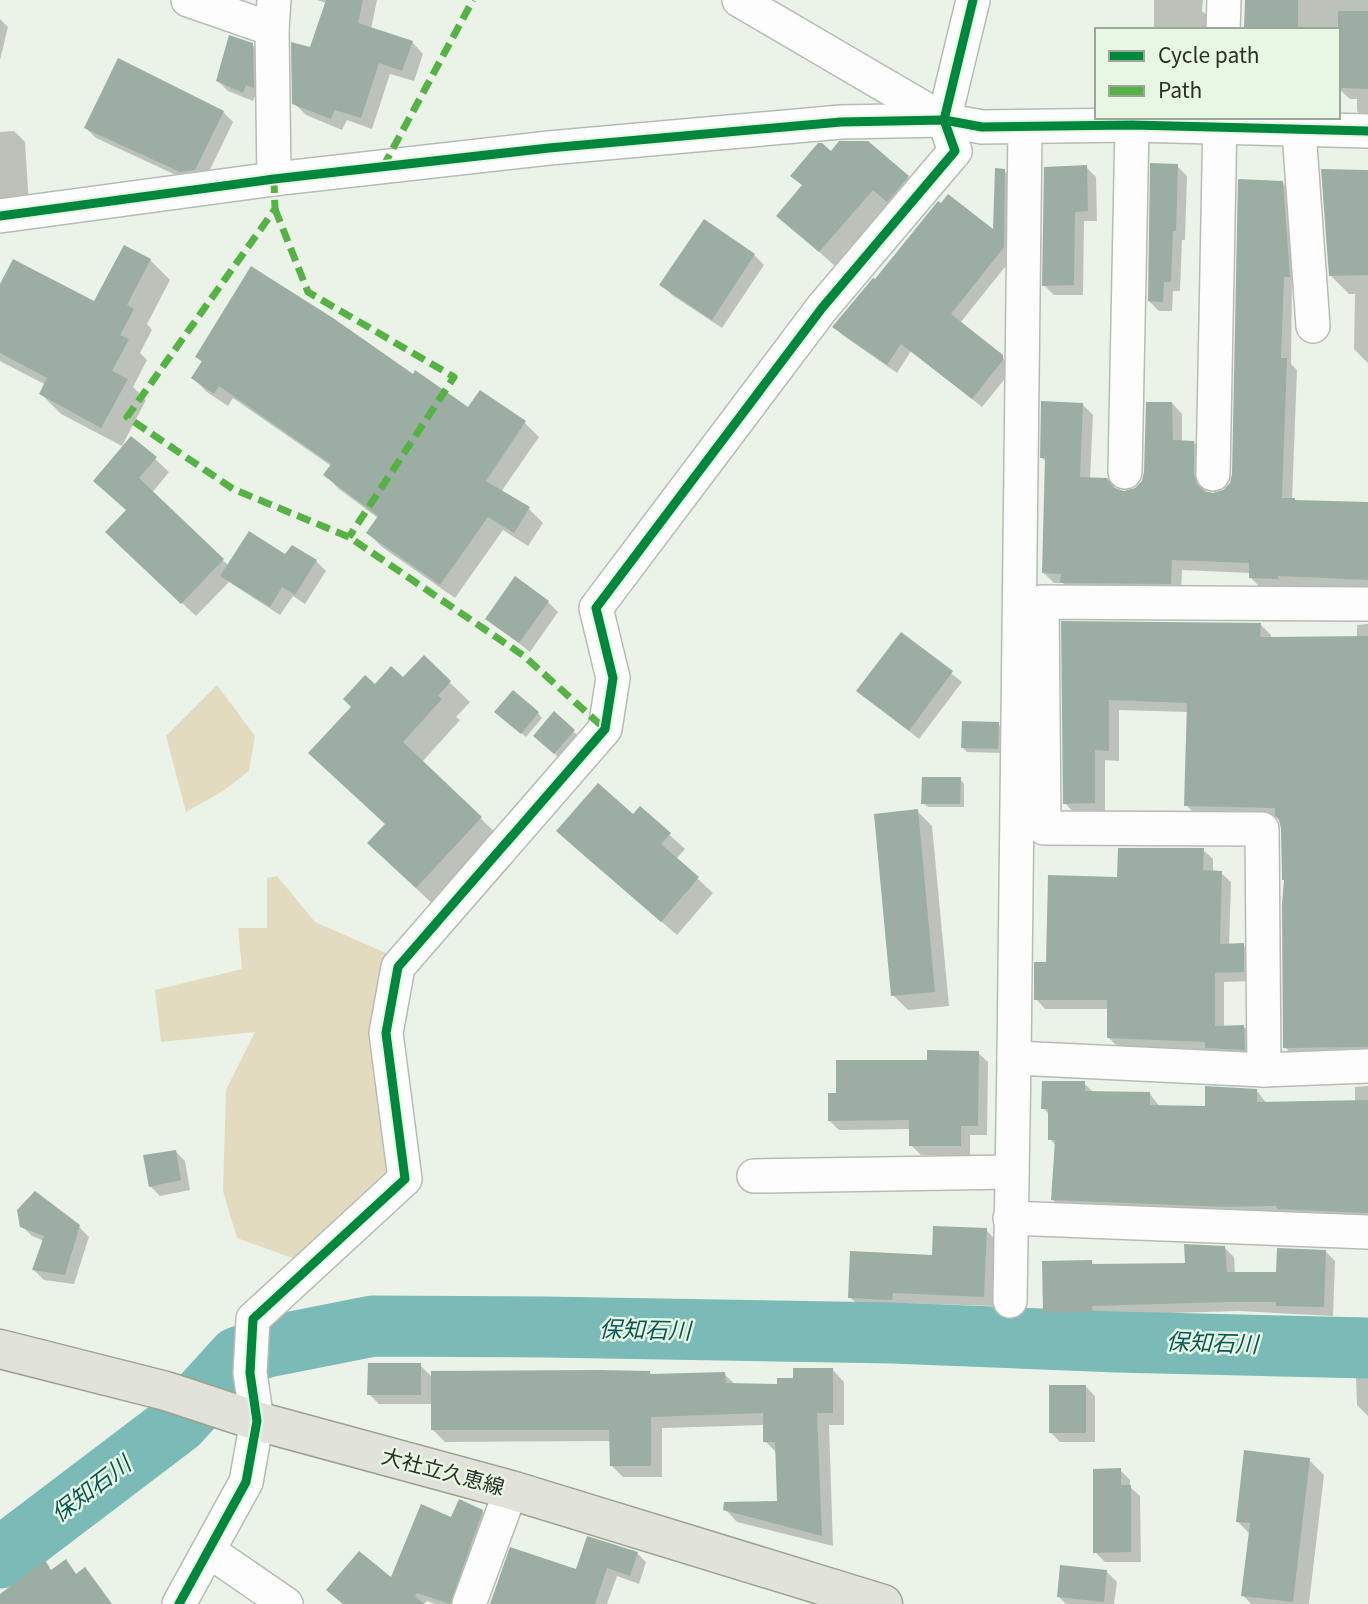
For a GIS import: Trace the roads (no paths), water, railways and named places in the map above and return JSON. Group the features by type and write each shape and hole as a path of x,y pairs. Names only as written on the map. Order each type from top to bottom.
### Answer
{"main road":[{"name":"大社立久恵線","path":"0,1349 166,1391 239,1415 511,1490 883,1604"}],"street":[{"path":"188,0 273,15 274,179"},
{"path":"739,0 944,120"},
{"path":"179,1604 246,1482 239,1415 250,1373 253,1320 405,1179 386,1034 398,967 605,729 613,678 596,608 822,308 955,151 944,120 973,0"},
{"path":"1223,28 1224,0"},
{"path":"0,216 274,179 562,147 841,122 944,120 982,127 1219,123 1299,131 1368,131"},
{"path":"1213,474 1219,123"},
{"path":"1125,472 1132,125"},
{"path":"1010,1301 1014,1058 1031,626 1025,127"},
{"path":"1299,131 1313,326"},
{"path":"1264,1070 1262,829 1044,828 1031,626 1042,602 1368,604"},
{"path":"1014,1058 1264,1070 1368,1066"},
{"path":"754,1176 1012,1172"},
{"path":"1010,1218 1368,1232"},
{"path":"469,1604 511,1490"},
{"path":"209,1551 286,1604"}],"waterway":[{"name":"保知石川","path":"0,1558 178,1423 238,1357 267,1347 373,1326 893,1333 1368,1348"}]}
